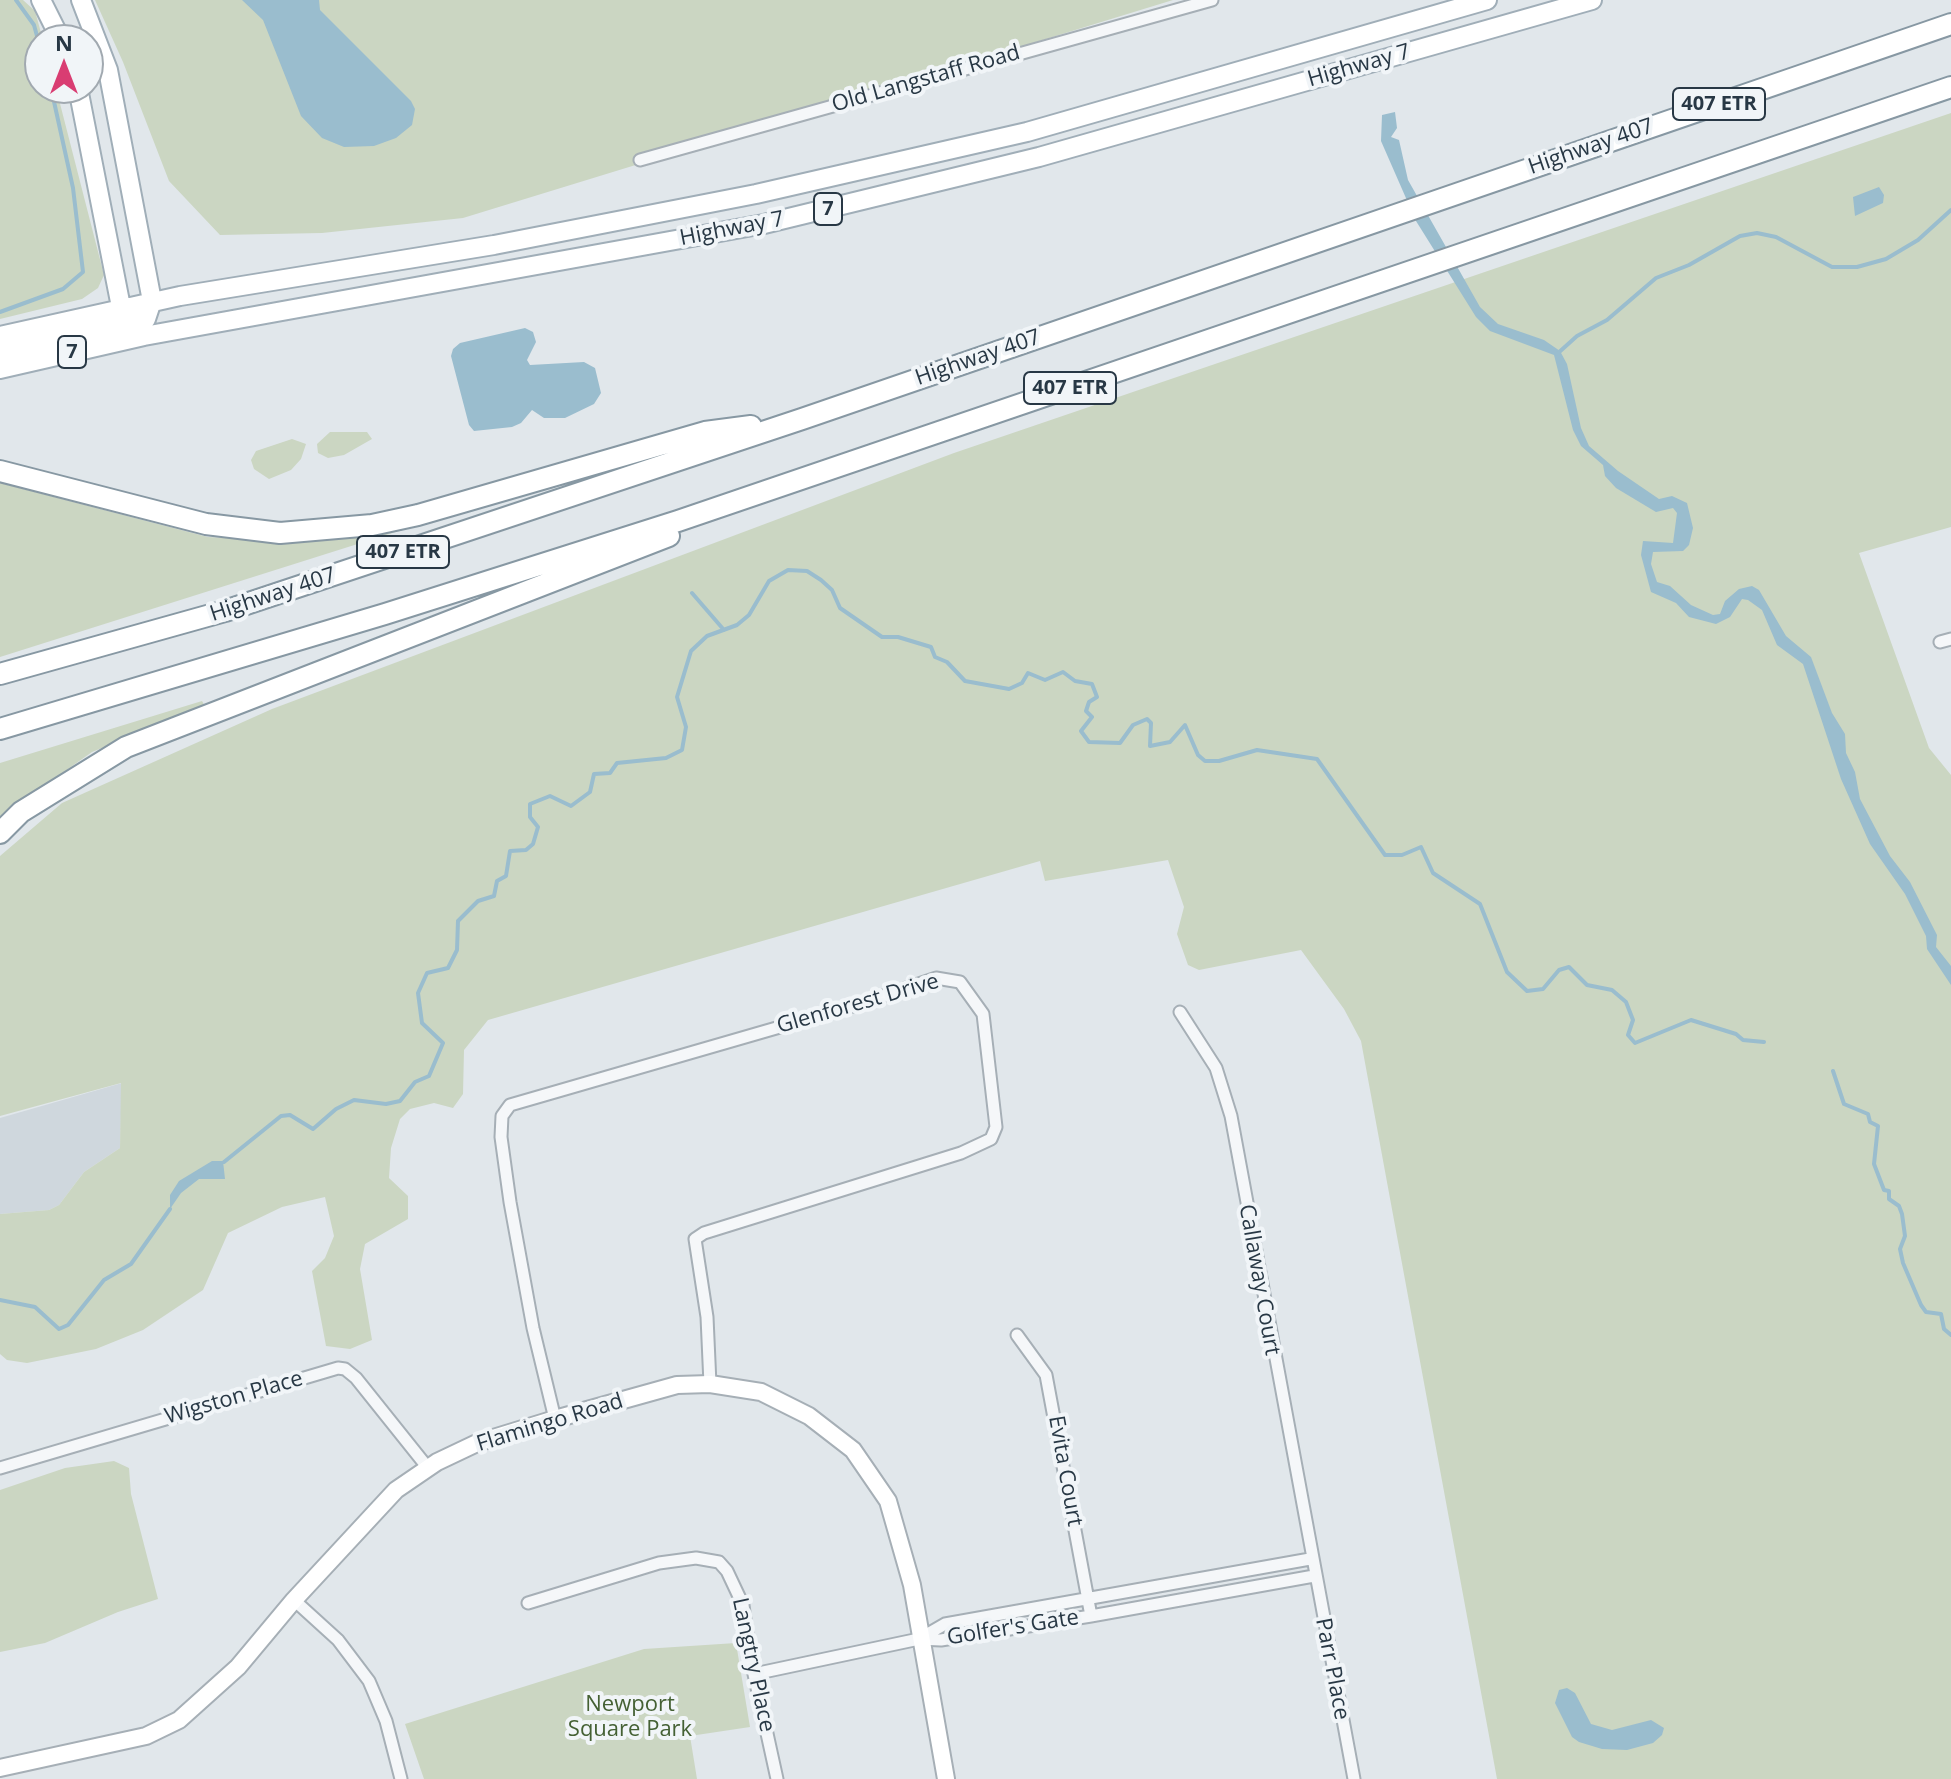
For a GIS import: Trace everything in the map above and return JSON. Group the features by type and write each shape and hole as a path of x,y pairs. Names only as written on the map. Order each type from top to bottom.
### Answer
{"highway":[{"name":"Highway 407","path":"0,674 225,611 802,419 1951,24"},
{"name":"407 ETR","path":"0,729 385,614 768,491 1951,87"},
{"path":"0,471 206,524 280,533 372,525 418,515 705,432 802,419"},
{"path":"0,833 21,812 126,747 627,554 768,491"}],"main road":[{"path":"41,0 53,24"},
{"path":"0,352 126,315 146,319 152,301 108,70 81,0"},
{"name":"Highway 7","path":"152,301 494,245 771,191 1027,132 1487,0"},
{"name":"Highway 7","path":"0,369 144,336 764,224 1039,157 1592,0"},
{"path":"81,104 126,315 144,336"},
{"name":"7","path":"0,336 126,315"}],"street":[{"name":"Old Langstaff Road","path":"640,160 1212,0"},
{"name":"Glenforest Drive","path":"555,1419 533,1328 508,1189 501,1137 502,1116 510,1105 856,1005 936,978 960,982 983,1014 996,1127 991,1139 961,1153 704,1233 695,1239 706,1303 710,1384"},
{"name":"Callaway Court","path":"1180,1012 1216,1068 1231,1116 1310,1559"},
{"name":"Evita Court","path":"1017,1335 1046,1375 1091,1616"},
{"name":"Wigston Place","path":"0,1468 338,1368 345,1369 356,1378 428,1468"},
{"name":"Flamingo Road","path":"0,1768 146,1736 179,1720 238,1667 294,1600 396,1490 428,1468 477,1443 555,1419 677,1385 710,1384 761,1392 809,1416 853,1450 888,1501 912,1585 919,1639 946,1779"},
{"name":"Langtry Place","path":"528,1603 659,1563 710,1559 727,1571 743,1605 754,1674 777,1779"},
{"name":"Parr Place","path":"1310,1559 1354,1779"},
{"name":"Golfer's Gate","path":"919,1639 945,1624 1310,1559"},
{"name":"Golfer's Gate","path":"919,1639 941,1640 1314,1576"},
{"path":"294,1600 338,1640 369,1681 386,1721 401,1779"},
{"path":"754,1674 919,1639"}],"shaded area":[{"path":"122,1083 120,1148 84,1172 59,1205 49,1210 0,1214 0,1118"}],"green space":[{"path":"0,0 23,0 35,11 39,24 24,24 24,104 60,104 104,275 98,288 82,299 0,319"},
{"path":"95,0 1173,0 463,218 322,233 220,235 169,181 123,62"},
{"path":"1951,113 1951,527 1859,553 1929,748 1951,775 1951,1779 1497,1779 1361,1041 1344,1009 1301,950 1199,970 1188,965 1177,934 1184,907 1168,860 1045,881 1040,861 488,1020 464,1050 463,1094 453,1108 434,1103 410,1109 400,1119 391,1148 389,1178 408,1196 408,1219 365,1244 360,1269 372,1340 350,1349 326,1346 312,1271 325,1258 334,1236 325,1197 282,1207 228,1233 203,1290 143,1330 96,1349 27,1363 7,1360 0,1354 0,1214 49,1210 59,1205 84,1172 120,1148 121,1083 0,1116 0,856 62,803 272,709 954,453"},
{"path":"330,432 367,432 372,439 344,455 328,458 318,453 317,444"},
{"path":"292,439 306,444 301,459 291,470 269,479 254,469 251,460 256,451"},
{"path":"0,483 208,537 305,542 424,523 0,657"},
{"path":"202,701 205,706 92,752 0,817 0,763"},
{"path":"114,1461 129,1468 131,1494 158,1599 45,1643 0,1652 0,1490 65,1468"},
{"name":"Newport Square Park","path":"736,1643 750,1727 690,1736 697,1779 424,1779 405,1724 644,1649"}],"water":[{"path":"242,0 319,0 320,10 411,101 415,109 412,125 396,138 374,146 344,147 322,138 301,116 263,20"},
{"path":"1395,112 1397,128 1391,137 1399,140 1408,180 1480,307 1498,324 1544,340 1560,351 1567,364 1581,428 1589,446 1618,471 1659,499 1672,496 1687,503 1693,528 1689,545 1683,551 1653,552 1651,564 1657,582 1670,586 1691,605 1713,615 1720,614 1725,601 1739,589 1752,586 1759,590 1786,636 1811,657 1832,713 1845,734 1846,753 1855,772 1860,799 1890,856 1910,882 1937,935 1936,947 1951,966 1951,985 1927,949 1926,936 1905,894 1870,844 1841,779 1803,664 1777,645 1762,610 1748,600 1742,599 1730,617 1716,624 1689,617 1676,603 1651,592 1641,555 1643,541 1673,543 1677,513 1673,508 1656,512 1616,488 1605,476 1603,465 1581,446 1573,430 1554,355 1490,331 1476,317 1416,221 1381,141 1382,115"},
{"path":"1879,187 1884,195 1883,203 1855,216 1853,197"},
{"path":"525,328 533,332 536,342 527,360 530,365 584,362 595,368 601,393 594,404 565,418 544,418 532,410 521,423 512,427 474,431 469,425 451,356 453,349 460,343"},
{"path":"212,1161 223,1161 225,1179 199,1179 181,1193 170,1209 170,1195 179,1181"},
{"path":"1567,1688 1575,1693 1591,1724 1612,1730 1651,1720 1664,1728 1662,1735 1653,1743 1627,1750 1602,1749 1579,1742 1572,1737 1555,1703 1559,1690"}],"waterway":[{"path":"16,0 33,24"},
{"path":"0,312 63,289 83,272 73,188 55,104"},
{"path":"1557,354 1577,336 1607,320 1656,278 1689,265 1740,236 1757,233 1776,237 1832,267 1857,267 1886,259 1918,240 1951,210"},
{"path":"224,1162 281,1116 290,1115 313,1129 336,1109 354,1100 386,1104 400,1101 415,1082 429,1076 443,1043 422,1023 418,993 427,973 448,968 457,950 458,921 478,901 494,896 497,881 506,876 510,851 526,850 533,844 538,827 530,817 530,804 550,796 571,806 590,792 594,774 610,773 617,763 666,758 682,750 686,727 677,697 691,651 707,636 737,625 749,615 769,581 788,570 807,571 821,580 832,590 840,608 882,637 898,637 931,647 935,657 947,662 965,681 1009,689 1022,683 1028,673 1045,680 1063,672 1075,681 1092,684 1097,697 1089,702 1086,711 1092,717 1081,731 1089,742 1120,743 1133,725 1147,719 1151,723 1150,746 1170,742 1185,725 1198,755 1205,761 1219,761 1257,750 1317,759 1385,855 1402,855 1421,847 1433,873 1480,904 1507,972 1527,991 1543,989 1559,970 1569,967 1587,985 1612,990 1626,1002 1633,1020 1628,1035 1635,1043 1691,1020 1736,1034 1743,1040 1764,1042"},
{"path":"692,593 724,630"},
{"path":"1833,1071 1844,1104 1868,1114 1870,1122 1878,1126 1874,1164 1884,1190 1889,1191 1889,1199 1899,1206 1902,1214 1905,1236 1900,1249 1903,1263 1921,1305 1926,1312 1941,1314 1944,1329 1951,1335"},
{"path":"0,1300 35,1307 59,1329 68,1325 104,1280 131,1264 170,1209"}]}
